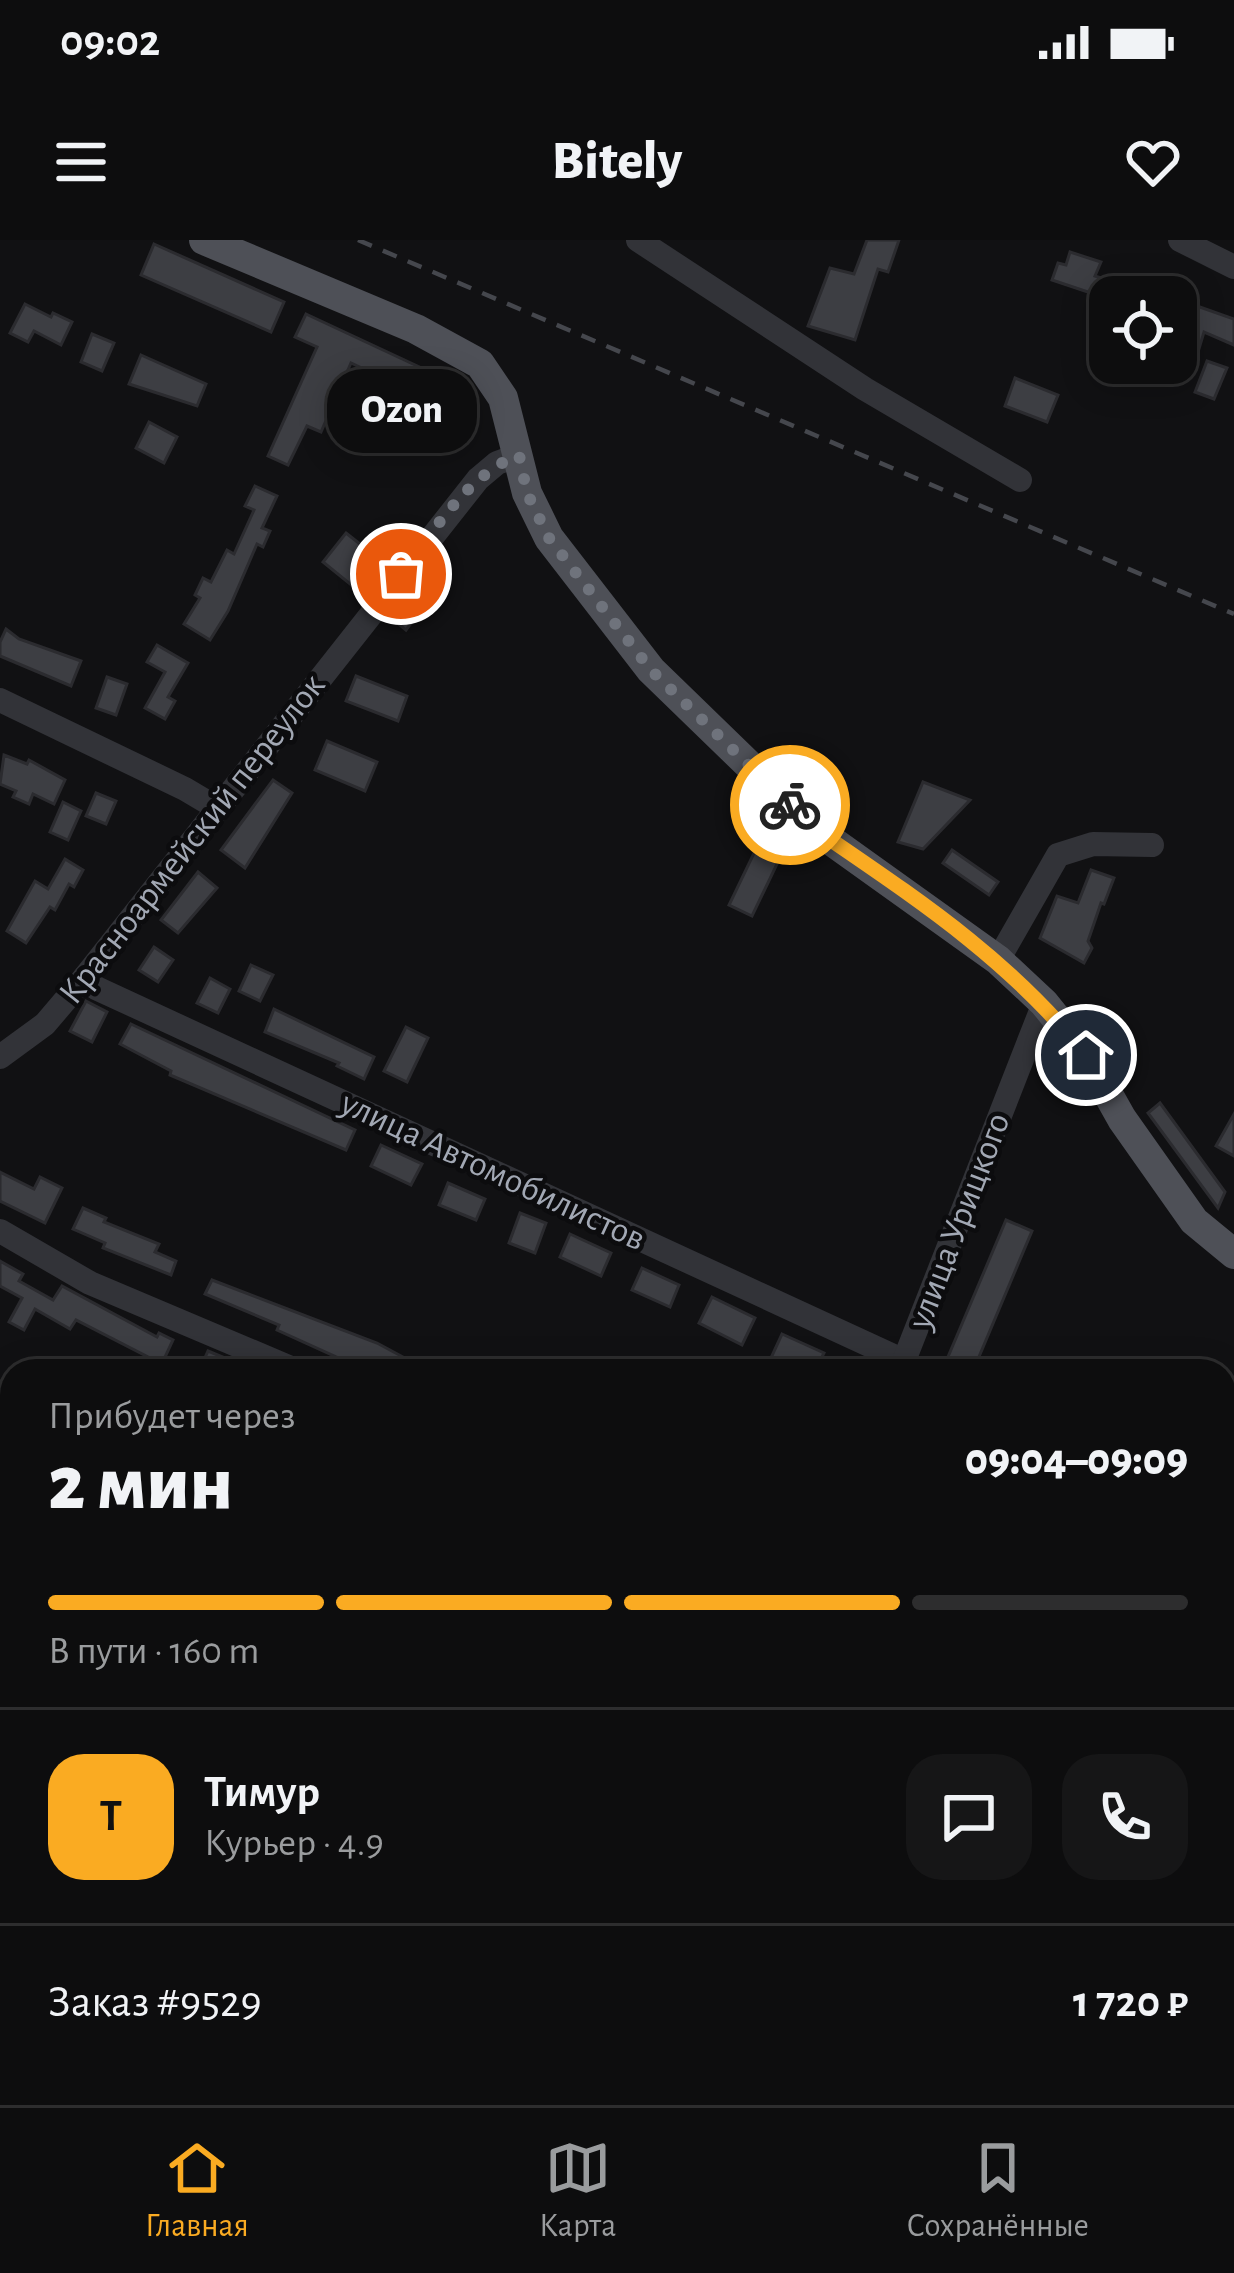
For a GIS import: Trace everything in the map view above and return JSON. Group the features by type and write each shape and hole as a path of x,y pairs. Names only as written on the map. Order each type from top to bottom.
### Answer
{"main road":[{"path":"204,240 416,329 480,364 503,398 527,493 549,538 651,670 815,829 998,960 1044,1004 1086,1055 1122,1119 1194,1221 1234,1254"}],"street":[{"path":"638,240 866,389 1020,480"},
{"path":"1180,240 1234,267"},
{"name":"Красноармейский переулок","path":"0,1057 45,1024 85,977 478,479 497,463 519,455"},
{"path":"0,700 217,808"},
{"path":"998,960 1058,854 1093,844 1152,845"},
{"name":"улица Автомобилистов","path":"85,977 96,988 887,1359"},
{"name":"улица Урицкого","path":"905,1359 1044,1004"},
{"path":"0,1231 91,1283 270,1359"}],"building":[{"path":"867,240 899,240 888,272 878,269 855,340 808,326 830,268 854,274"},
{"path":"154,244 284,302 271,332 141,275"},
{"path":"1070,252 1101,262 1095,276 1089,276 1089,292 1052,280 1058,263 1066,265"},
{"path":"25,304 72,322 61,345 34,331 28,342 10,333"},
{"path":"1197,306 1234,319 1234,345 1204,332 1198,352"},
{"path":"306,314 445,379 434,402 351,363 321,432 307,426 288,465 268,456 317,347 295,337"},
{"path":"92,334 114,343 102,371 81,362"},
{"path":"141,355 206,384 197,406 129,384"},
{"path":"1207,361 1227,368 1214,399 1195,392"},
{"path":"1015,378 1058,395 1047,422 1005,406"},
{"path":"149,422 177,437 164,463 136,448"},
{"path":"255,486 277,496 262,528 270,531 263,547 257,544 210,640 184,624 200,598 195,595 203,578 211,582 227,550 234,554 254,510 245,506"},
{"path":"346,533 379,559 355,588 323,562"},
{"path":"417,583 432,595 406,630 390,617"},
{"path":"6,629 19,639 81,661 71,686 0,656"},
{"path":"157,645 188,663 168,697 175,701 165,719 145,708 165,672 147,662"},
{"path":"356,676 407,696 398,721 346,701"},
{"path":"107,677 127,684 116,715 96,708"},
{"path":"327,741 377,762 365,791 315,770"},
{"path":"4,755 27,764 29,760 65,780 54,804 33,794 29,804 13,797 16,791 0,784"},
{"path":"273,780 292,793 245,868 221,850"},
{"path":"923,782 970,800 923,849 898,842"},
{"path":"96,793 116,801 106,824 86,816"},
{"path":"63,802 81,811 68,840 50,832"},
{"path":"952,850 998,882 989,895 943,863"},
{"path":"755,851 778,862 752,916 729,905"},
{"path":"65,859 83,870 26,943 7,931 35,881 48,889"},
{"path":"1091,870 1114,878 1101,903 1088,941 1092,948 1084,963 1040,938 1057,896 1078,903"},
{"path":"198,872 217,888 178,933 161,920"},
{"path":"154,947 173,960 158,982 139,970"},
{"path":"251,965 273,975 260,1001 239,991"},
{"path":"210,978 230,989 218,1013 197,1003"},
{"path":"86,1001 107,1012 92,1042 70,1031"},
{"path":"274,1009 374,1057 364,1079 337,1066 339,1063 265,1032"},
{"path":"131,1024 355,1130 346,1150 170,1075 171,1071 120,1044"},
{"path":"406,1027 428,1038 407,1082 384,1071"},
{"path":"1160,1103 1225,1192 1218,1208 1148,1113"},
{"path":"1234,1114 1234,1156 1216,1146"},
{"path":"381,1145 422,1164 411,1185 371,1166"},
{"path":"0,1172 34,1189 40,1177 62,1188 45,1223 0,1201"},
{"path":"448,1183 485,1199 476,1220 439,1205"},
{"path":"83,1208 106,1218 104,1222 159,1244 155,1252 176,1261 171,1275 103,1248 105,1243 73,1229"},
{"path":"520,1213 546,1223 535,1253 509,1243"},
{"path":"1006,1220 1032,1231 978,1359 947,1359"},
{"path":"570,1234 611,1253 601,1276 560,1257"},
{"path":"0,1261 23,1274 19,1281 53,1300 62,1286 157,1337 159,1333 173,1340 164,1359 147,1359 76,1320 70,1329 35,1309 24,1330 9,1322 22,1298 0,1286"},
{"path":"642,1268 679,1285 670,1307 632,1290"},
{"path":"212,1280 377,1343 407,1359 341,1359 277,1330 279,1325 205,1294"},
{"path":"712,1297 755,1318 742,1345 699,1323"},
{"path":"782,1334 824,1353 821,1359 770,1359"},
{"path":"208,1351 228,1359 204,1359"}],"railway":[{"path":"358,240 1234,614"}],"way so far":[{"path":"401,574 478,479 497,463 519,455 527,493 549,538 651,670 790,805"}],"place":[{"name":"Ozon","path":"401,574"}],"route":[{"path":"790,805 815,829 998,960 1044,1004 1086,1055"}]}
